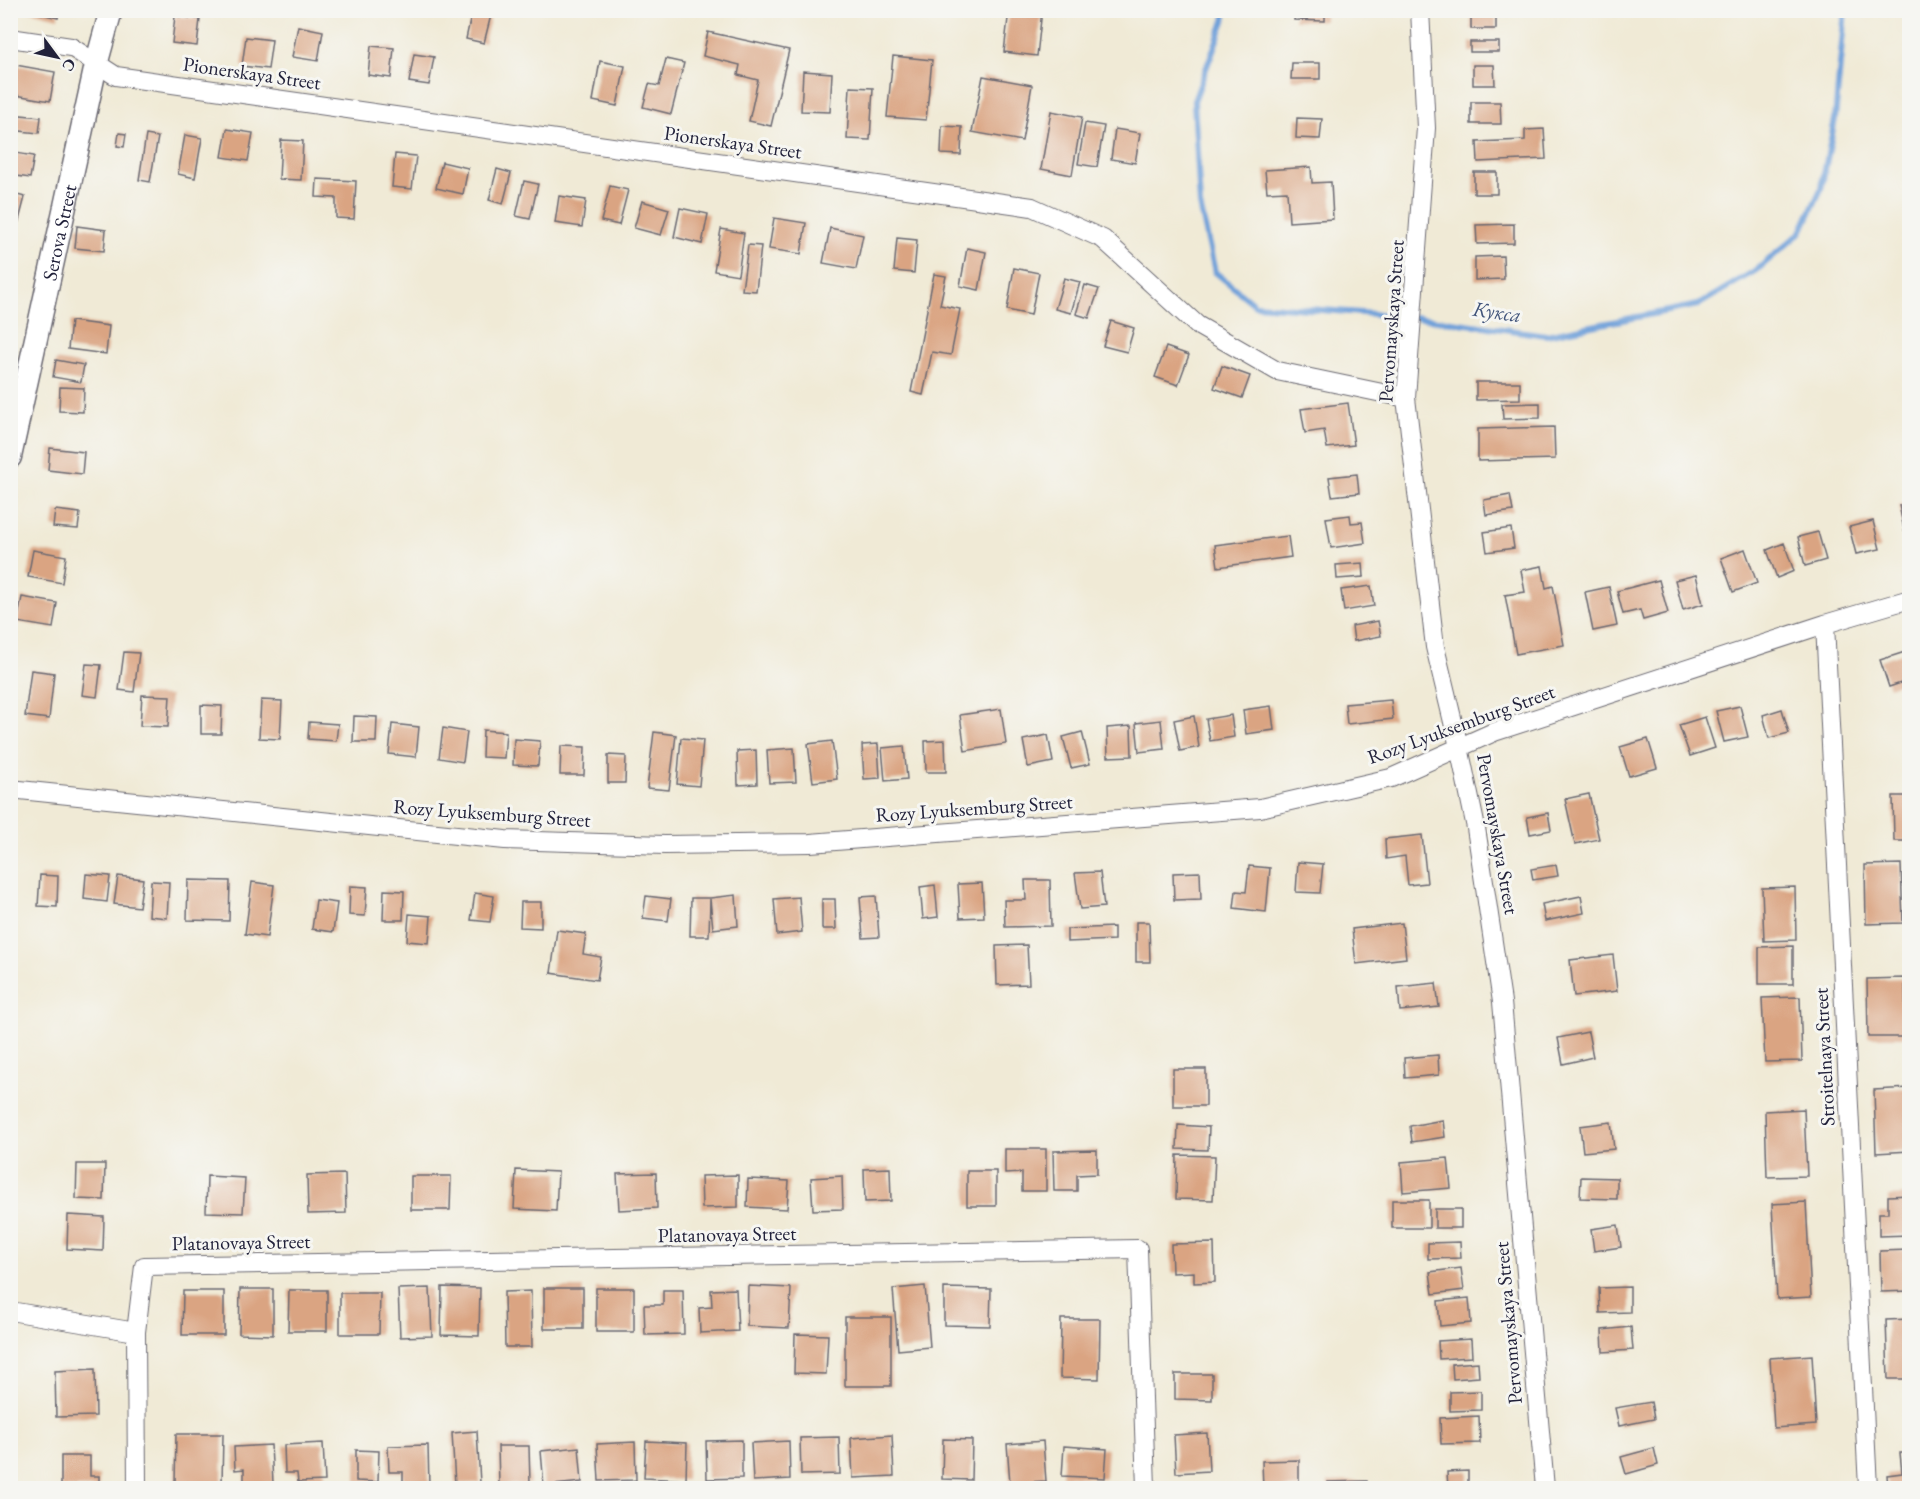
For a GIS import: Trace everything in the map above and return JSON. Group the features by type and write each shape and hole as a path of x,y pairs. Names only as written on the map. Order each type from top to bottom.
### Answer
{"street":[{"name":"Serova Street","path":"10,457 96,65 111,10"},
{"name":"Pervomayskaya Street","path":"1420,10 1426,128 1406,398 1435,648 1460,747 1476,828 1502,1002 1545,1488"},
{"name":"Pionerskaya Street","path":"10,38 71,47 116,76 128,78 1032,207 1103,239 1197,325 1277,371 1406,398"},
{"name":"Rozy Lyuksemburg Street","path":"10,789 506,840 665,845 810,843 1260,808 1391,778 1494,732 1825,624 1910,599"},
{"name":"Stroitelnaya Street","path":"1825,624 1868,1488"},
{"name":"Platanovaya Street","path":"136,1332 144,1266 1138,1250 1146,1488"},
{"path":"10,1311 136,1332 137,1488"}],"building":[{"path":"26,10 59,10 58,18"},
{"path":"1009,10 1042,10 1037,56 1004,52"},
{"path":"1295,10 1325,10 1325,21 1294,20"},
{"path":"1471,10 1496,10 1496,29 1471,29"},
{"path":"472,11 491,15 484,43 466,39"},
{"path":"175,16 200,19 197,46 172,43"},
{"path":"298,26 323,31 318,61 292,57"},
{"path":"708,32 789,50 771,126 749,121 758,80 738,75 740,65 703,56"},
{"path":"246,37 272,40 268,69 242,66"},
{"path":"1470,42 1499,42 1499,52 1470,52"},
{"path":"371,46 394,48 391,78 368,75"},
{"path":"414,54 434,57 429,85 409,82"},
{"path":"893,56 932,60 926,120 887,117"},
{"path":"666,59 684,63 671,114 643,107 649,84 659,86"},
{"path":"600,61 625,66 617,106 593,101"},
{"path":"1292,63 1320,63 1320,79 1291,79"},
{"path":"10,64 55,72 50,101 10,94"},
{"path":"1473,65 1494,65 1495,85 1473,85"},
{"path":"803,71 832,73 830,112 801,111"},
{"path":"983,76 1032,85 1022,141 972,132"},
{"path":"850,87 873,88 870,140 847,139"},
{"path":"1471,102 1500,102 1501,124 1471,124"},
{"path":"1051,111 1082,117 1072,175 1041,169"},
{"path":"10,114 41,117 39,133 10,130"},
{"path":"1297,118 1322,119 1320,139 1296,138"},
{"path":"1085,123 1104,126 1097,167 1078,164"},
{"path":"942,126 962,127 961,155 941,154"},
{"path":"227,129 253,133 248,161 222,157"},
{"path":"1115,129 1140,133 1135,163 1111,159"},
{"path":"1544,129 1546,159 1478,162 1477,142 1525,140 1525,130"},
{"path":"119,133 126,134 124,147 117,146"},
{"path":"146,135 158,137 150,182 139,180"},
{"path":"185,135 202,138 195,178 178,174"},
{"path":"281,140 303,141 301,180 279,179"},
{"path":"10,152 34,156 30,178 10,175"},
{"path":"395,154 416,156 412,189 392,187"},
{"path":"442,162 468,168 463,194 436,188"},
{"path":"1311,167 1312,183 1331,182 1333,219 1289,222 1287,191 1267,192 1265,170"},
{"path":"497,169 511,173 503,204 489,200"},
{"path":"1474,172 1497,172 1497,194 1474,194"},
{"path":"317,179 356,181 354,219 336,218 336,198 316,197"},
{"path":"524,181 538,184 530,219 516,216"},
{"path":"610,186 628,190 619,225 601,221"},
{"path":"10,193 25,197 18,224 10,222"},
{"path":"559,196 586,200 582,227 555,223"},
{"path":"642,201 669,209 661,235 634,228"},
{"path":"680,208 708,214 702,244 674,237"},
{"path":"774,218 806,223 801,254 769,249"},
{"path":"1514,224 1514,243 1477,244 1476,225"},
{"path":"77,226 106,230 104,251 75,248"},
{"path":"830,228 863,235 856,269 823,263"},
{"path":"721,229 744,233 738,275 714,271"},
{"path":"897,238 917,240 914,273 894,271"},
{"path":"748,245 761,246 756,291 742,290"},
{"path":"967,248 986,252 979,290 960,286"},
{"path":"1503,256 1504,279 1475,280 1475,257"},
{"path":"1014,268 1039,273 1031,315 1007,310"},
{"path":"934,274 946,276 940,305 960,309 951,355 932,352 923,395 911,392"},
{"path":"1064,278 1080,282 1071,313 1055,309"},
{"path":"1085,285 1099,289 1089,318 1076,314"},
{"path":"71,321 109,326 106,354 68,349"},
{"path":"1111,321 1134,328 1127,352 1103,346"},
{"path":"1166,347 1189,355 1178,385 1155,377"},
{"path":"56,360 84,365 81,382 53,377"},
{"path":"1222,366 1250,376 1242,398 1214,388"},
{"path":"1476,382 1520,382 1520,399 1476,400"},
{"path":"60,387 84,388 83,412 59,411"},
{"path":"1348,403 1354,445 1327,448 1324,430 1305,433 1301,409"},
{"path":"1540,403 1540,418 1503,419 1502,404"},
{"path":"1554,427 1555,459 1478,461 1478,429"},
{"path":"50,448 84,452 82,474 48,470"},
{"path":"1357,474 1359,493 1332,496 1329,477"},
{"path":"1510,495 1513,511 1486,515 1484,500"},
{"path":"1910,503 1910,533 1905,534 1899,505"},
{"path":"55,510 80,513 78,529 53,527"},
{"path":"1350,515 1351,523 1362,522 1365,543 1331,548 1326,518"},
{"path":"1873,521 1880,549 1856,554 1849,527"},
{"path":"1511,528 1514,548 1487,552 1484,532"},
{"path":"1818,532 1826,560 1805,566 1798,537"},
{"path":"1288,536 1291,557 1218,567 1215,545"},
{"path":"1784,543 1794,571 1777,578 1767,550"},
{"path":"1745,549 1757,583 1733,592 1721,558"},
{"path":"33,550 66,556 62,583 28,577"},
{"path":"1363,563 1364,577 1337,579 1336,565"},
{"path":"1542,566 1546,588 1553,586 1564,645 1516,654 1505,595 1525,592 1521,570"},
{"path":"1696,575 1703,604 1683,610 1675,580"},
{"path":"1659,580 1668,613 1643,620 1640,610 1623,614 1617,591"},
{"path":"1371,586 1374,606 1344,611 1341,590"},
{"path":"1609,587 1617,626 1593,631 1585,592"},
{"path":"22,597 57,603 53,628 17,622"},
{"path":"1378,621 1381,636 1354,641 1352,626"},
{"path":"1908,651 1910,680 1889,687 1880,660"},
{"path":"124,652 139,653 134,692 119,690"},
{"path":"86,664 101,665 97,697 82,695"},
{"path":"31,670 54,673 49,719 25,716"},
{"path":"142,695 170,696 168,727 140,726"},
{"path":"261,700 282,701 280,739 259,738"},
{"path":"1391,700 1393,719 1347,724 1345,704"},
{"path":"201,705 222,706 221,734 201,734"},
{"path":"1271,706 1274,730 1246,734 1243,710"},
{"path":"1740,706 1748,737 1724,742 1716,711"},
{"path":"1001,709 1006,744 965,751 960,715"},
{"path":"1782,709 1789,733 1769,738 1763,715"},
{"path":"1231,715 1234,737 1210,741 1206,719"},
{"path":"354,716 377,717 376,742 353,742"},
{"path":"1194,716 1199,747 1180,751 1174,720"},
{"path":"1705,717 1715,748 1690,756 1679,725"},
{"path":"1161,720 1164,749 1139,752 1136,723"},
{"path":"309,722 338,724 336,741 308,739"},
{"path":"392,724 419,727 416,757 389,754"},
{"path":"1131,726 1132,756 1108,757 1107,728"},
{"path":"443,728 467,732 463,762 439,758"},
{"path":"483,730 506,732 504,758 482,757"},
{"path":"654,732 676,735 669,790 647,788"},
{"path":"1082,732 1090,764 1071,768 1063,737"},
{"path":"1048,735 1053,762 1028,767 1023,740"},
{"path":"681,738 703,740 699,786 677,784"},
{"path":"514,739 540,741 538,766 513,765"},
{"path":"1648,739 1657,768 1629,776 1620,747"},
{"path":"945,740 946,772 926,772 925,741"},
{"path":"832,741 837,779 813,782 808,744"},
{"path":"878,744 880,778 864,779 862,745"},
{"path":"561,746 585,747 584,775 560,775"},
{"path":"904,746 907,779 885,781 882,748"},
{"path":"794,748 796,782 769,783 767,750"},
{"path":"756,750 757,784 738,785 737,751"},
{"path":"608,755 626,756 625,783 608,783"},
{"path":"1589,794 1599,839 1575,844 1565,799"},
{"path":"1893,796 1910,796 1910,841 1894,841"},
{"path":"1548,813 1551,830 1530,834 1527,817"},
{"path":"1422,835 1427,883 1408,885 1405,856 1386,859 1385,839"},
{"path":"1298,862 1323,864 1320,893 1296,892"},
{"path":"1901,864 1903,923 1866,924 1865,865"},
{"path":"1556,865 1558,876 1533,880 1531,869"},
{"path":"1249,866 1270,868 1266,912 1234,908 1236,891 1246,892"},
{"path":"1100,872 1104,907 1080,909 1075,873"},
{"path":"1200,872 1201,899 1174,900 1173,873"},
{"path":"86,874 110,876 107,902 84,899"},
{"path":"40,875 58,876 57,907 38,906"},
{"path":"118,876 143,879 139,907 114,904"},
{"path":"188,880 230,881 229,921 187,920"},
{"path":"1025,880 1050,880 1051,926 1005,927 1004,900 1026,900"},
{"path":"151,881 169,882 167,918 149,916"},
{"path":"252,882 274,885 267,937 245,934"},
{"path":"982,883 984,917 960,918 958,884"},
{"path":"935,885 938,917 923,919 920,887"},
{"path":"350,886 367,887 365,916 349,915"},
{"path":"1795,887 1796,940 1764,941 1762,888"},
{"path":"384,890 404,891 403,920 383,920"},
{"path":"475,893 494,896 490,922 471,920"},
{"path":"736,895 738,926 713,929 710,899 709,936 690,936 691,898"},
{"path":"646,896 671,899 668,921 643,918"},
{"path":"876,896 879,937 863,938 860,897"},
{"path":"1581,896 1584,913 1545,921 1542,904"},
{"path":"799,897 802,932 777,935 774,899"},
{"path":"822,899 835,899 836,929 822,929"},
{"path":"316,900 337,903 333,932 312,929"},
{"path":"521,902 541,902 541,928 520,927"},
{"path":"409,914 431,916 429,943 407,941"},
{"path":"1136,922 1149,922 1150,962 1136,962"},
{"path":"1402,923 1406,958 1356,964 1352,929"},
{"path":"1114,927 1114,940 1067,942 1067,929"},
{"path":"557,930 586,934 583,954 601,957 597,980 551,973"},
{"path":"1027,945 1029,984 997,985 996,946"},
{"path":"1793,946 1793,984 1759,984 1759,947"},
{"path":"1613,955 1617,991 1574,996 1570,960"},
{"path":"1905,978 1906,1037 1868,1037 1867,979"},
{"path":"1436,983 1439,1007 1400,1011 1398,987"},
{"path":"1800,997 1802,1061 1765,1062 1762,998"},
{"path":"1588,1032 1593,1057 1563,1064 1558,1038"},
{"path":"1438,1055 1439,1075 1405,1078 1404,1058"},
{"path":"1173,1069 1206,1069 1206,1106 1173,1106"},
{"path":"1910,1088 1910,1151 1876,1153 1874,1090"},
{"path":"1804,1109 1807,1176 1767,1177 1765,1111"},
{"path":"1443,1120 1445,1137 1412,1142 1410,1126"},
{"path":"1611,1122 1614,1149 1583,1152 1580,1126"},
{"path":"1178,1125 1209,1127 1208,1150 1177,1149"},
{"path":"1005,1149 1046,1149 1046,1191 1022,1191 1022,1173 1005,1174"},
{"path":"1097,1150 1097,1174 1077,1175 1077,1191 1054,1191 1053,1151"},
{"path":"1177,1155 1215,1156 1213,1200 1176,1199"},
{"path":"1448,1158 1451,1188 1403,1192 1401,1162"},
{"path":"77,1164 105,1164 104,1200 76,1199"},
{"path":"890,1168 891,1201 865,1202 864,1169"},
{"path":"516,1170 558,1172 556,1211 514,1209"},
{"path":"967,1171 996,1171 996,1206 967,1206"},
{"path":"656,1173 657,1208 619,1210 617,1174"},
{"path":"345,1174 346,1213 308,1214 307,1175"},
{"path":"738,1175 738,1207 702,1208 701,1176"},
{"path":"207,1176 245,1178 243,1213 206,1212"},
{"path":"411,1176 451,1176 450,1210 411,1210"},
{"path":"842,1176 843,1209 813,1210 811,1178"},
{"path":"1581,1177 1617,1178 1617,1199 1580,1198"},
{"path":"748,1179 789,1181 787,1209 747,1207"},
{"path":"1910,1195 1910,1235 1879,1236 1879,1213 1888,1213 1888,1196"},
{"path":"1392,1200 1429,1200 1429,1228 1392,1228"},
{"path":"1806,1202 1811,1297 1777,1299 1772,1204"},
{"path":"1435,1209 1461,1209 1461,1228 1435,1228"},
{"path":"68,1215 104,1217 103,1251 67,1249"},
{"path":"1618,1225 1621,1247 1594,1251 1591,1229"},
{"path":"1460,1242 1461,1258 1428,1259 1428,1243"},
{"path":"1214,1243 1215,1282 1194,1283 1194,1272 1172,1273 1171,1244"},
{"path":"1910,1250 1910,1291 1881,1292 1880,1251"},
{"path":"1461,1268 1464,1290 1433,1294 1430,1272"},
{"path":"748,1286 791,1288 789,1328 747,1326"},
{"path":"925,1286 930,1347 898,1350 893,1289"},
{"path":"442,1287 480,1288 479,1336 441,1335"},
{"path":"1630,1287 1630,1312 1600,1313 1599,1288"},
{"path":"430,1288 432,1336 400,1337 398,1289"},
{"path":"544,1288 583,1288 583,1329 544,1329"},
{"path":"596,1288 634,1288 634,1332 596,1332"},
{"path":"944,1288 991,1289 990,1326 944,1325"},
{"path":"240,1289 273,1289 273,1335 239,1334"},
{"path":"736,1289 738,1331 700,1333 699,1308 712,1307 711,1290"},
{"path":"289,1290 327,1290 327,1331 288,1331"},
{"path":"663,1290 683,1290 684,1334 645,1335 644,1305 663,1305"},
{"path":"183,1291 224,1291 224,1335 182,1335"},
{"path":"531,1291 532,1347 505,1347 504,1292"},
{"path":"340,1293 380,1293 379,1334 340,1334"},
{"path":"1469,1298 1471,1323 1440,1326 1438,1301"},
{"path":"845,1317 891,1317 891,1386 845,1386"},
{"path":"1061,1319 1100,1319 1099,1379 1060,1378"},
{"path":"1910,1319 1910,1379 1888,1379 1886,1320"},
{"path":"1631,1327 1633,1350 1603,1352 1602,1330"},
{"path":"795,1334 828,1335 826,1374 794,1373"},
{"path":"1471,1339 1472,1357 1439,1359 1438,1341"},
{"path":"1812,1355 1816,1425 1774,1428 1770,1358"},
{"path":"1478,1362 1479,1377 1453,1379 1452,1364"},
{"path":"95,1369 96,1416 56,1417 55,1371"},
{"path":"1175,1374 1212,1374 1212,1400 1175,1399"},
{"path":"1481,1391 1481,1410 1450,1411 1450,1392"},
{"path":"1651,1402 1654,1419 1619,1426 1615,1408"},
{"path":"1479,1416 1480,1443 1441,1444 1440,1418"},
{"path":"477,1431 480,1483 455,1484 452,1433"},
{"path":"1207,1433 1209,1471 1176,1473 1174,1435"},
{"path":"176,1434 223,1434 222,1484 175,1483"},
{"path":"892,1435 894,1476 853,1478 851,1438"},
{"path":"839,1437 840,1474 801,1475 800,1438"},
{"path":"943,1439 972,1440 971,1480 942,1479"},
{"path":"742,1440 742,1478 707,1479 706,1441"},
{"path":"646,1441 687,1443 686,1480 644,1478"},
{"path":"789,1441 790,1479 753,1481 751,1443"},
{"path":"1043,1441 1046,1481 1010,1483 1007,1444"},
{"path":"635,1442 636,1480 599,1481 597,1444"},
{"path":"323,1443 325,1481 298,1482 297,1473 285,1473 284,1445"},
{"path":"271,1445 273,1483 244,1484 244,1469 235,1470 234,1447"},
{"path":"428,1445 429,1485 403,1485 403,1472 389,1472 388,1446"},
{"path":"498,1446 529,1446 530,1484 499,1485"},
{"path":"1064,1446 1107,1449 1105,1478 1062,1476"},
{"path":"579,1447 582,1482 544,1486 541,1451"},
{"path":"1654,1448 1658,1465 1626,1474 1621,1457"},
{"path":"356,1450 379,1451 378,1482 356,1481"},
{"path":"1900,1453 1910,1453 1910,1488 1888,1488 1887,1475 1902,1473"},
{"path":"61,1456 90,1456 90,1476 99,1476 99,1488 61,1488"},
{"path":"1299,1460 1299,1488 1263,1488 1262,1461"},
{"path":"1468,1471 1468,1485 1479,1485 1479,1488 1448,1488 1447,1472"},
{"path":"1367,1481 1368,1488 1328,1488 1328,1482"},
{"path":"1625,1484 1654,1484 1654,1488 1625,1488"}],"waterway":[{"name":"Кукса","path":"1226,10 1194,101 1200,205 1215,272 1255,305 1415,317 1546,335 1698,305 1758,269 1801,232 1821,189 1835,119 1845,10"}]}
